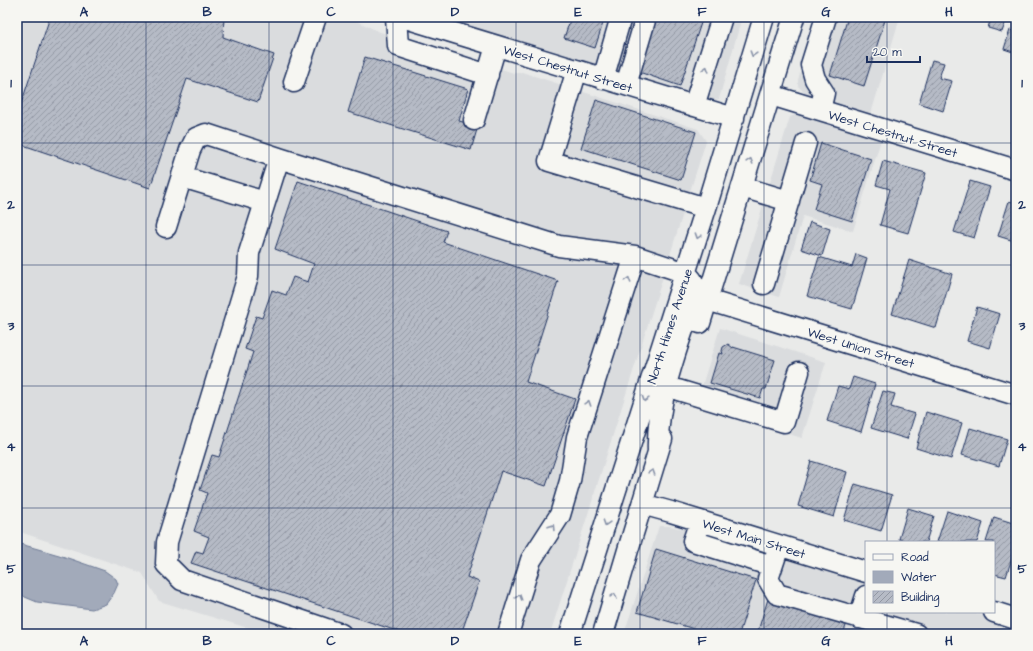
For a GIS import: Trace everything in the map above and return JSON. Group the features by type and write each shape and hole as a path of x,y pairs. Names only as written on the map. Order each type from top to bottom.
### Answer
{"street":[{"path":"294,82 316,17"},
{"path":"396,17 398,46 488,75"},
{"name":"West Chestnut Street","path":"402,17 734,118"},
{"path":"603,79 621,17"},
{"path":"626,86 646,17"},
{"path":"694,106 722,17"},
{"name":"North Himes Avenue","path":"570,634 686,273 764,17"},
{"path":"604,634 658,452 707,300 794,17"},
{"path":"820,110 824,93 815,79 811,65 826,17"},
{"path":"788,39 816,49"},
{"path":"474,120 496,46"},
{"path":"576,70 549,161 706,208"},
{"name":"West Chestnut Street","path":"770,95 1016,170"},
{"path":"166,227 190,150 196,138 206,134 559,246 635,256 686,273 692,280 694,297 662,397 658,452"},
{"path":"764,284 806,143"},
{"path":"707,300 702,294 701,283 704,263 724,199 728,161 726,145"},
{"path":"279,158 249,253 248,276 167,542 166,564 182,580 341,634"},
{"path":"182,176 265,202"},
{"path":"742,187 788,201"},
{"path":"508,634 531,560 560,514 570,481 577,438 635,256"},
{"name":"West Union Street","path":"707,300 1016,395"},
{"path":"678,390 784,422 799,372"},
{"name":"West Main Street","path":"642,504 865,572"},
{"path":"700,521 693,541 772,566"},
{"path":"779,546 768,579 777,594 916,634"},
{"path":"860,618 865,600"},
{"path":"995,612 1016,619"}],"shaded area":[{"path":"17,17 348,17 380,32 514,73 522,72 698,129 706,141 550,634 268,634 159,601 142,573 17,531"},
{"path":"436,17 742,17 719,99 711,101"},
{"path":"816,17 900,17 870,117 827,104 807,95 798,86 798,80"},
{"path":"797,114 881,140 853,231 803,216 779,297 739,284 790,117"},
{"path":"720,328 826,362 802,438 696,405"},
{"path":"659,526 669,526 711,534 865,579 865,613 976,613 1016,625 1016,634 624,634"}],"water":[{"path":"17,543 59,555 105,571 116,579 118,584 114,593 106,604 92,609 37,602 25,597 17,590"}],"building":[{"path":"50,17 224,17 223,37 274,55 258,102 187,79 150,188 17,143 17,116"},
{"path":"571,17 612,17 611,22 604,20 595,48 564,38"},
{"path":"654,17 703,17 680,86 636,71"},
{"path":"848,17 886,17 864,86 830,75"},
{"path":"991,17 1016,17 1016,20 1007,18 1002,32 988,28"},
{"path":"1010,30 1016,32 1016,53 1004,49"},
{"path":"365,57 468,89 459,121 478,126 471,150 348,112"},
{"path":"932,60 944,63 939,78 952,81 943,111 919,103"},
{"path":"596,100 696,132 681,180 581,148"},
{"path":"1016,118 1016,133 1012,132"},
{"path":"821,143 871,159 852,221 814,209 822,184 810,180"},
{"path":"883,161 926,173 908,233 880,225 890,189 876,185"},
{"path":"298,181 447,231 443,242 558,281 526,382 575,399 546,486 501,471 467,577 479,582 461,634 406,634 191,563 196,551 203,553 209,537 194,531 207,493 200,490 212,455 219,457 253,352 245,349 256,316 262,318 272,290 286,295 293,277 308,282 314,264 275,249"},
{"path":"970,181 990,187 974,238 954,232"},
{"path":"1009,201 1016,203 1016,235 1014,241 998,236"},
{"path":"810,222 830,229 822,256 801,249"},
{"path":"856,254 867,258 852,309 807,296 819,257 852,267"},
{"path":"909,260 952,274 936,328 892,314"},
{"path":"977,307 1000,314 990,348 967,341"},
{"path":"728,344 733,348 775,360 766,389 763,389 760,398 710,383 719,353 723,354 723,347"},
{"path":"853,377 875,384 861,432 827,421 838,386 849,389"},
{"path":"883,391 895,394 891,407 915,414 907,439 871,428"},
{"path":"926,412 962,423 951,459 916,448"},
{"path":"970,428 1007,439 999,466 962,455"},
{"path":"1016,456 1016,466 1013,465"},
{"path":"811,461 847,472 834,517 798,506"},
{"path":"855,484 892,495 881,531 844,520"},
{"path":"908,508 934,516 926,541 906,541 899,539"},
{"path":"947,511 983,523 977,541 937,541"},
{"path":"994,517 1016,524 1016,545 1006,577 995,574 995,541 986,541"},
{"path":"656,549 756,580 739,634 711,634 637,612"},
{"path":"768,599 847,623 843,634 757,634"},
{"path":"871,627 894,634 869,634"}]}
